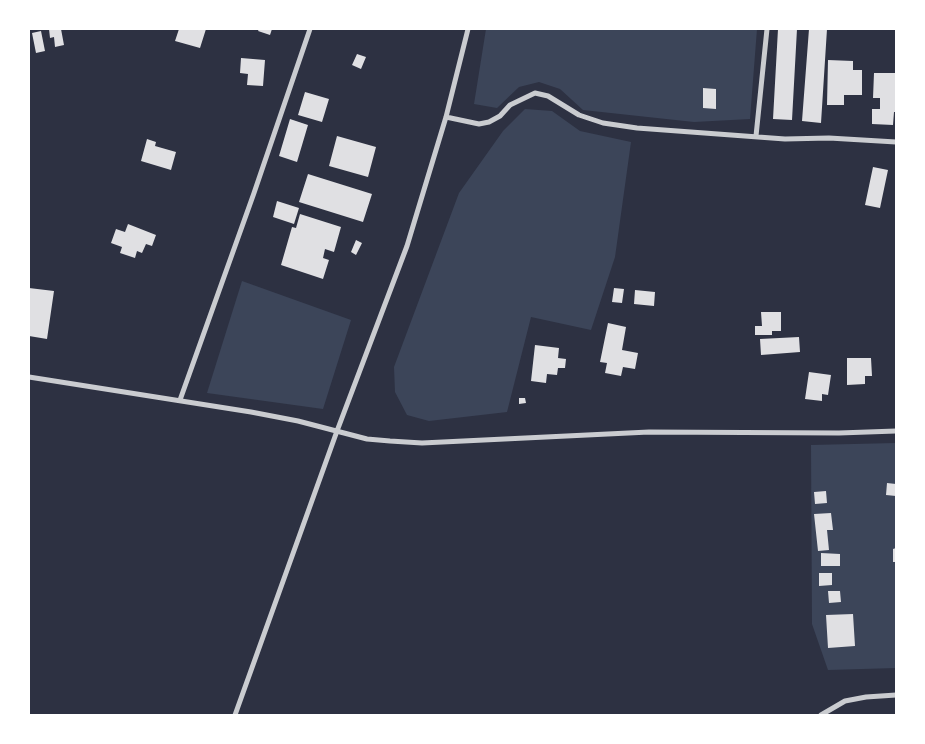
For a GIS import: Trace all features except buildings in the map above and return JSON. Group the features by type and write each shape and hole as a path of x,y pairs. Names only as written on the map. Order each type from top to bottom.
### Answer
{"street":[{"path":"180,400 310,29"},
{"path":"235,715 337,431 407,246 446,117 468,29"},
{"path":"756,136 767,29"},
{"path":"446,117 479,124 489,122 500,116 510,106 535,93 548,96 579,115 604,123 637,128 785,139 829,138 896,142"},
{"path":"29,377 180,400 298,421 367,438 422,443 649,432 839,433 896,430"},
{"path":"821,715 845,701 866,697 896,696"}],"shaded area":[{"path":"486,29 757,29 750,119 694,122 583,110 560,89 539,82 519,87 497,108 474,104"},
{"path":"525,109 552,111 580,131 631,142 615,257 591,330 531,317 507,412 429,421 407,415 395,392 394,367 459,193 503,131"},
{"path":"242,281 351,320 323,409 207,393"},
{"path":"896,443 896,668 828,670 812,624 811,445"}]}
